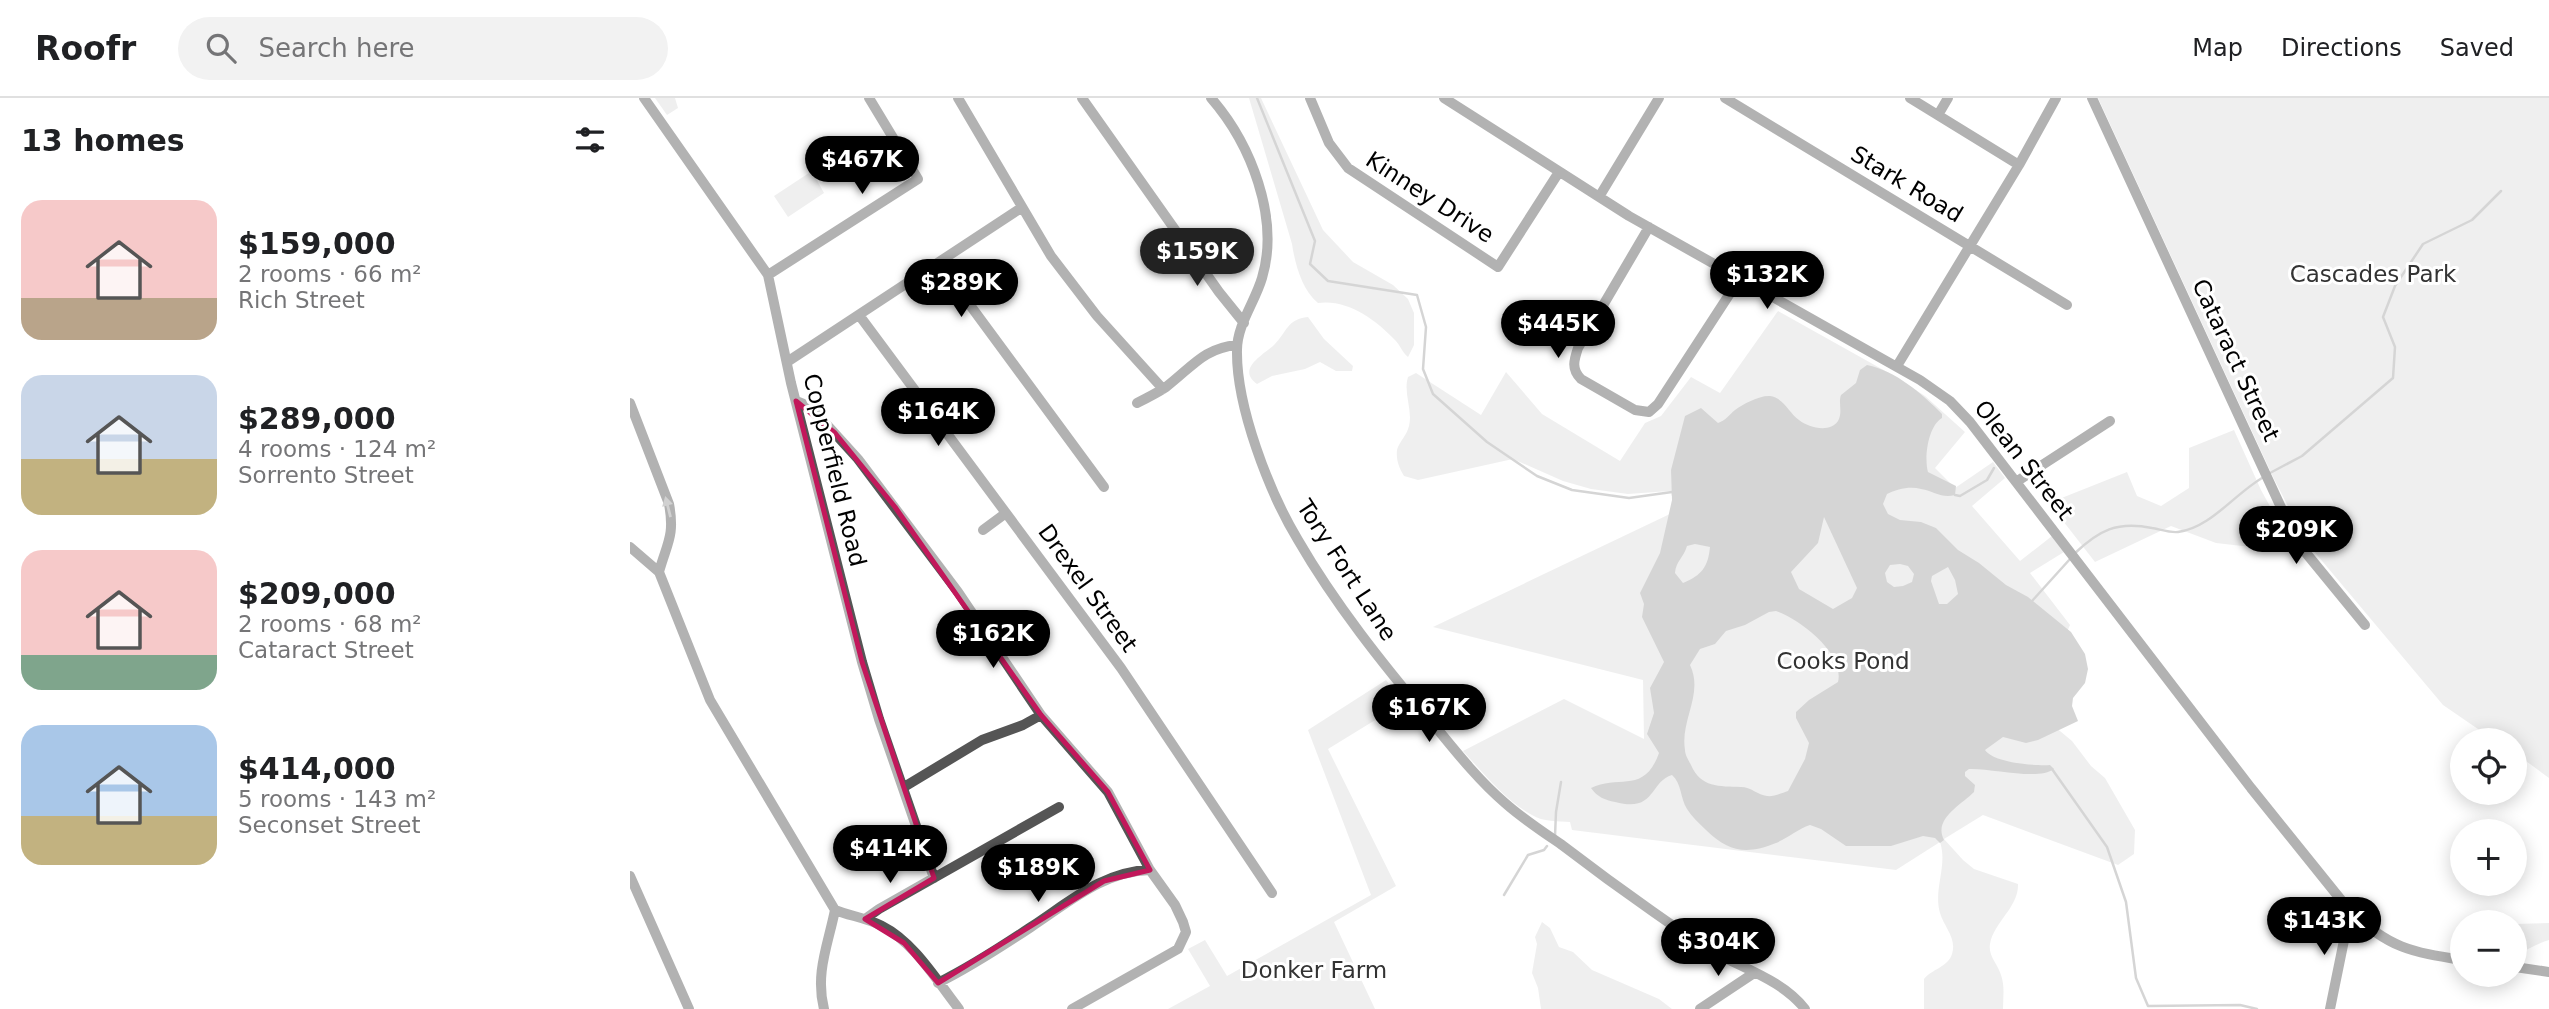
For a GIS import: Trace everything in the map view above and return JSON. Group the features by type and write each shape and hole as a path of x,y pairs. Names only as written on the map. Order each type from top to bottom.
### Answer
{"street":[{"name":"Copperfield Road","path":"645,98 768,275 796,401 862,662 934,878"},
{"path":"768,275 918,179 869,98"},
{"path":"958,98 1021,208 1076,291 1163,389"},
{"path":"1082,98 1219,292 1244,323"},
{"name":"Tory Fort Lane","path":"1211,98 1224,114 1250,159 1264,213 1268,242 1258,290 1237,345 1241,391 1267,476 1284,516 1313,565 1405,691 1480,779 1508,807 1671,925 1782,988 1805,1009"},
{"name":"Kinney Drive","path":"1310,98 1329,143 1348,168 1498,267 1559,172"},
{"name":"Olean Street","path":"1444,98 1599,197 1897,366 1930,386 1956,407 2258,798 2350,911 2390,943 2420,953 2450,958"},
{"path":"1599,197 1659,98"},
{"name":"Stark Road","path":"1725,98 2067,305"},
{"path":"1910,98 2019,166"},
{"path":"1938,115 1948,98"},
{"path":"1897,366 2019,166 2056,98"},
{"name":"Cataract Street","path":"2092,98 2297,542 2365,625"},
{"path":"787,362 1021,208"},
{"path":"1649,227 1578,348 1574,362 1575,372 1581,379 1635,410 1646,413 1656,407 1740,278"},
{"path":"939,263 1104,487"},
{"name":"Drexel Street","path":"859,315 1121,668 1272,892"},
{"path":"1137,403 1163,389 1209,351 1221,346 1237,345"},
{"path":"796,401 820,416 858,459 958,593 1041,715 1108,792 1150,870 1175,905 1183,922 1185,932 1178,949 1072,1009"},
{"path":"630,403 670,512 672,533 659,572"},
{"path":"2015,482 2110,421"},
{"path":"983,530 1006,513"},
{"path":"630,547 659,572 720,718 835,911 880,925 904,943 959,1009"},
{"path":"904,787 982,740 1023,725 1041,715"},
{"path":"865,919 1059,807"},
{"path":"938,983 1104,881 1130,870 1150,870"},
{"path":"630,876 689,1009"},
{"path":"824,1009 820,980 825,944 835,911"},
{"path":"2330,1009 2350,911"},
{"path":"2527,969 2549,972"},
{"path":"1700,1009 1754,973"}],"highlighted area":[{"path":"796,401 835,433 895,507 1041,715 1108,792 1150,870 1104,881 938,983 904,943 865,919 934,878 862,662"}],"green space":[{"path":"655,98 675,98 678,108 667,115"},
{"path":"1249,98 1261,98 1323,230 1353,262 1393,285 1408,299 1414,313 1414,345 1408,357 1379,325 1360,312 1339,304 1318,303 1312,298 1297,268"},
{"name":"Cascades Park","path":"2098,98 2549,98 2549,778 2527,762 2527,728 2477,728 2443,705 2307,543 2274,479"},
{"path":"812,171 824,193 788,217 774,196"},
{"name":"Cooks Pond","path":"1778,311 1896,377 1925,396 1965,432 1935,468 1955,488 1993,462 2005,478 1972,506 2020,561 2052,536 2064,552 2030,573 2070,625 2051,669 2054,726 2072,741 2091,766 2105,778 2135,830 2134,854 2118,865 1983,815 1944,839 1974,869 2018,884 2015,900 1992,936 1990,944 1990,952 2002,979 2003,1009 1924,1009 1924,979 1947,962 1953,948 1938,904 1942,860 1940,842 1896,870 1572,830 1570,822 1541,819 1522,809 1495,786 1463,751 1564,699 1644,739 1643,680 1433,627 1672,513 1673,499 1670,491 1628,494 1591,489 1563,481 1513,459 1418,480 1404,476 1397,454 1410,420 1408,377 1416,373 1481,415 1506,372 1542,414 1620,461 1645,423 1661,416 1691,377 1720,393"},
{"path":"1308,317 1324,339 1353,366 1352,371 1336,371 1320,362 1305,369 1272,376 1257,384 1251,378 1250,368 1274,345 1291,323"},
{"path":"2234,430 2261,490 2288,539 2267,549 2216,543 2171,526 2095,562 2049,503 2127,472 2137,496 2161,506 2189,488 2189,448"},
{"name":"Donker Farm","path":"1386,680 1403,703 1328,749 1396,886 1334,922 1375,1009 1168,1009 1210,986 1188,949 1205,940 1227,976 1371,895 1308,730"},
{"path":"1542,922 1550,928 1559,947 1573,952 1592,970 1659,999 1672,1009 1541,1009 1538,988 1532,973 1537,944 1535,937"},
{"path":"2549,923 2549,940 2527,950 2527,924"}],"shaded area":[{"path":"1867,365 1888,372 1917,391 1942,414 1928,443 1928,472 1956,486 1955,495 1950,496 1912,488 1891,492 1887,494 1883,504 1888,514 1900,520 1921,522 1936,528 1958,550 2006,585 2028,597 2071,632 2085,654 2088,669 2085,683 2073,698 2072,706 2078,721 2026,743 2003,737 1985,750 2006,761 2050,765 2054,769 2026,774 1969,769 1965,776 1975,785 1974,792 1945,819 1942,825 1944,840 1940,843 1935,838 1923,836 1891,846 1846,846 1810,825 1766,847 1747,850 1730,847 1714,837 1691,815 1672,775 1659,784 1645,800 1638,803 1615,802 1599,796 1591,788 1638,779 1653,766 1659,753 1647,734 1654,713 1650,688 1664,662 1642,617 1644,604 1640,593 1660,553 1672,500 1671,470 1685,416 1701,408 1718,423 1747,403 1770,396 1779,400 1803,423 1819,428 1830,427 1838,421 1841,395 1856,383 1860,370","holes":["1824,517 1857,588 1852,598 1833,609 1799,589 1791,572 1818,543","1695,544 1710,547 1703,570 1683,583 1675,573 1687,546","1890,565 1908,566 1914,574 1912,582 1894,587 1887,582 1885,573","1948,567 1958,594 1947,604 1939,604 1931,581 1932,576","1776,611 1786,615 1808,629 1828,649 1838,671 1838,682 1809,700 1796,712 1796,718 1809,743 1805,759 1788,791 1772,796 1745,787 1718,786 1705,782 1695,773 1685,752 1684,739 1694,686 1690,665 1700,649 1715,644 1726,631 1745,625 1769,612"]}],"waterway":[{"path":"1257,98 1315,241 1310,264 1328,281 1417,295 1426,327 1423,369 1433,394 1487,442 1537,476 1572,490 1629,498 1672,492"},
{"path":"2270,473 2302,456 2393,378 2395,347 2383,317 2395,286 2423,244 2472,220 2501,191"},
{"path":"1955,495 1960,496 1987,480 1994,468"},
{"path":"2074,554 2109,529 2129,526 2175,532 2190,529 2212,517 2264,477"},
{"path":"2032,601 2070,559"},
{"path":"2052,769 2107,847 2126,902 2136,978 2148,1006 2240,1005 2257,1009"},
{"path":"1555,836 1561,782"},
{"path":"1504,895 1528,855 1544,850 1547,846"}]}
